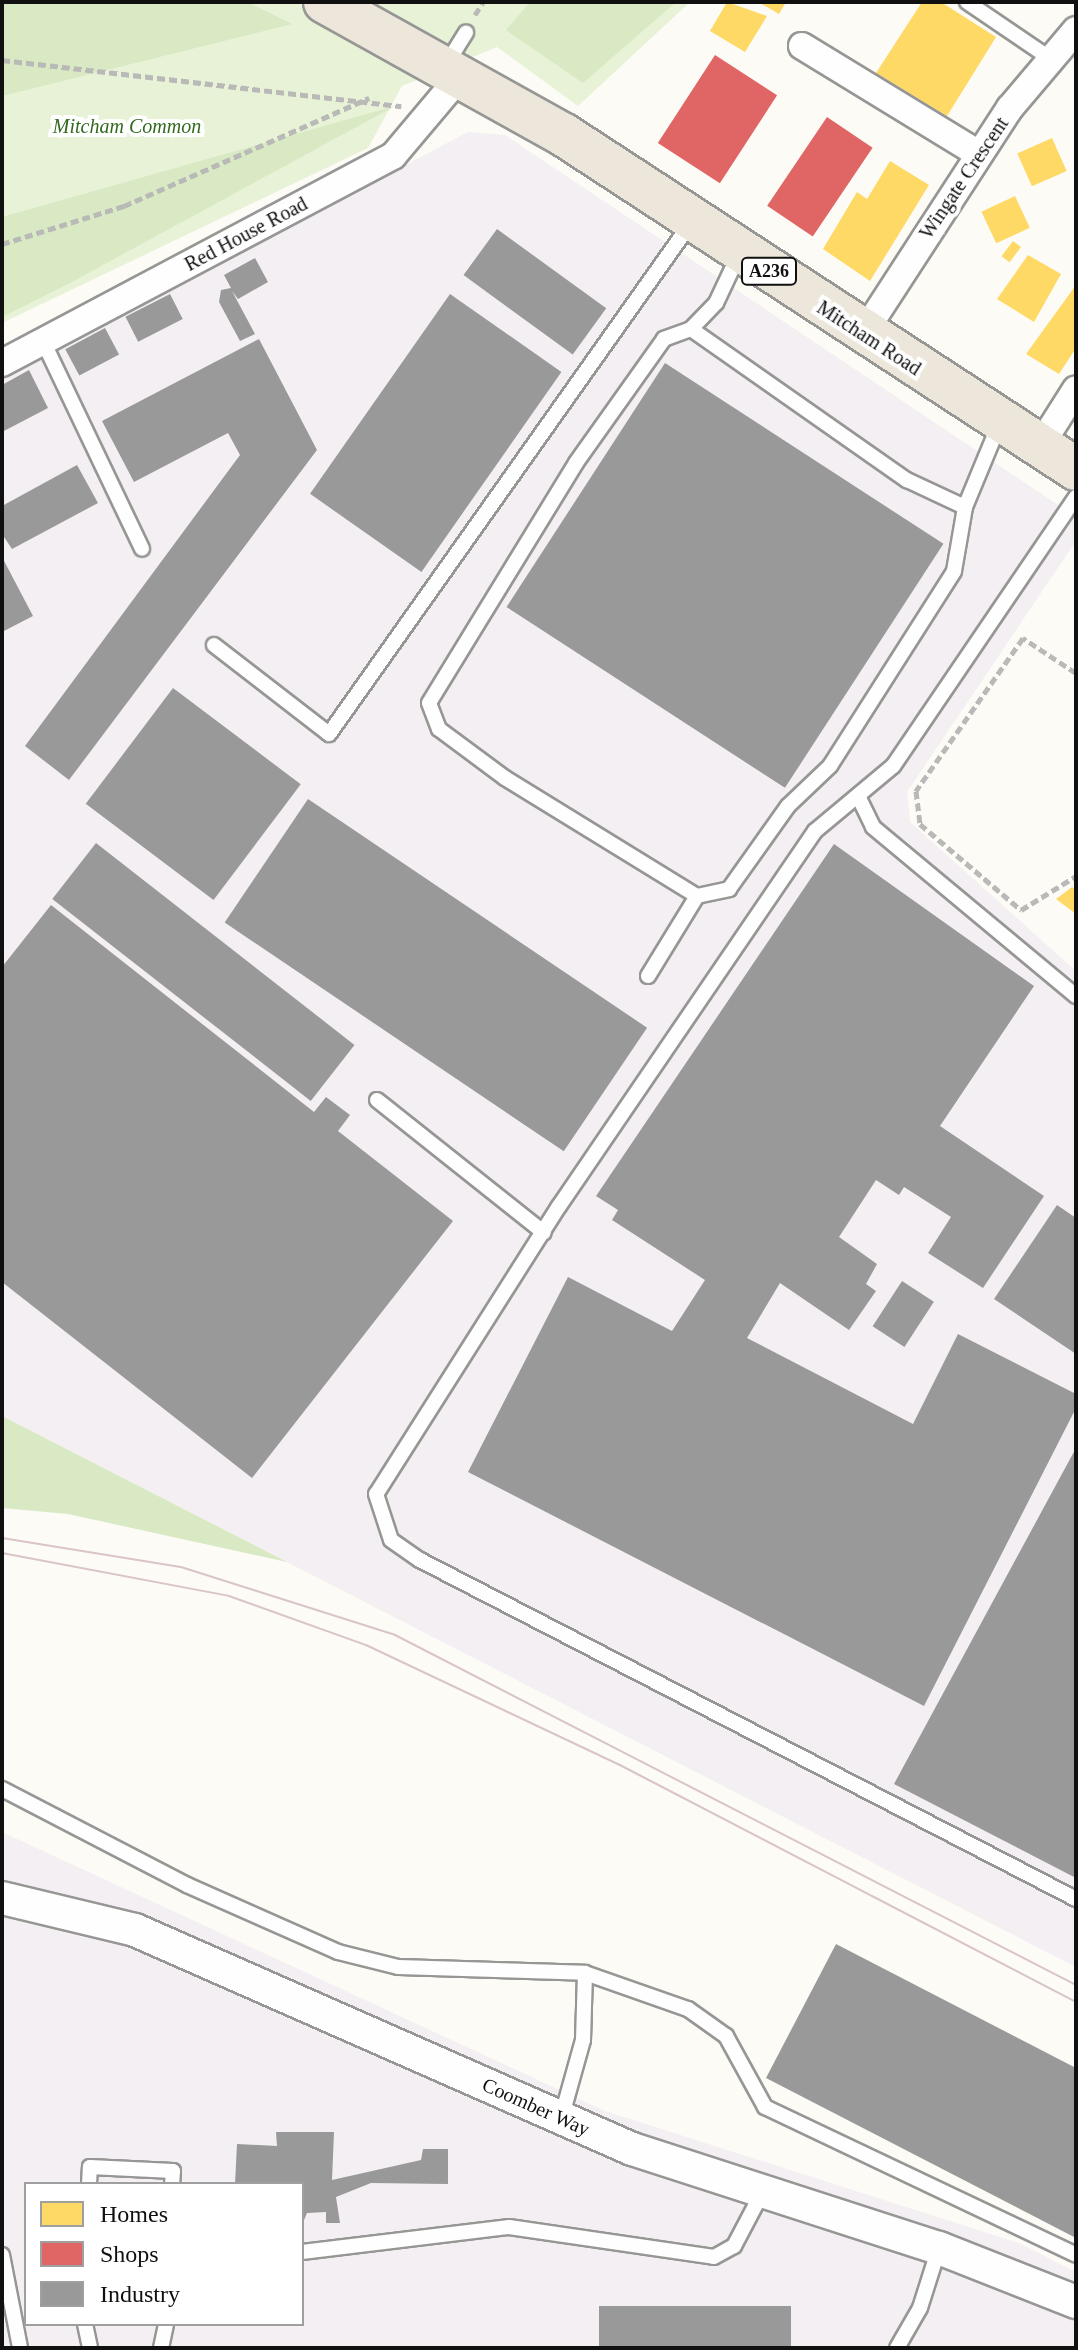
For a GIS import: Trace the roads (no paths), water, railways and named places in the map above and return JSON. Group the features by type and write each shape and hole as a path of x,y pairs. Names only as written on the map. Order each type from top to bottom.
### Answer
{"main road":[{"name":"A236","path":"325,2 458,56"},
{"name":"Mitcham Road","path":"458,56 863,334 1076,469"}],"street":[{"name":"Wingate Crescent","path":"863,334 979,154 1076,30"},
{"path":"802,46 979,154"},
{"name":"Red House Road","path":"2,363 393,156 432,115 458,56"},
{"path":"1040,446 1076,389"},
{"name":"Coomber Way","path":"2,1898 135,1930 561,2119 762,2193 939,2248 1076,2302"}],"lane":[{"path":"967,2 1051,59"},
{"path":"214,645 329,734 693,219"},
{"path":"740,251 716,303 691,329 664,339 585,450 429,703 439,729 505,778 697,896 729,889 788,806 830,766 954,571 965,507 1001,421"},
{"path":"691,329 907,480 965,507"},
{"path":"43,341 142,549"},
{"path":"1076,497 893,766 859,798 815,831 544,1233 376,1494 391,1540 1076,1899"},
{"path":"859,798 873,827 1076,996"},
{"path":"648,976 697,896"},
{"path":"377,1100 544,1233"},
{"path":"2,1789 187,1885 338,1952 398,1967 585,1973 688,2009 726,2036 765,2107 1076,2255"},
{"path":"561,2119 583,2040 585,1973"},
{"path":"89,2182 90,2167 173,2171 172,2182"},
{"path":"304,2252 509,2227 714,2257 734,2246 762,2193"},
{"path":"897,2348 920,2308 939,2248"},
{"path":"2,2255 20,2348"},
{"path":"85,2326 90,2348"},
{"path":"161,2348 166,2326"}],"tram line":[{"path":"2,1538 181,1567 395,1635 1076,1985"},
{"path":"2,1553 229,1596 366,1645 618,1764 1076,2002"}],"park label":[{"name":"Mitcham Common","path":"127,126"}]}
